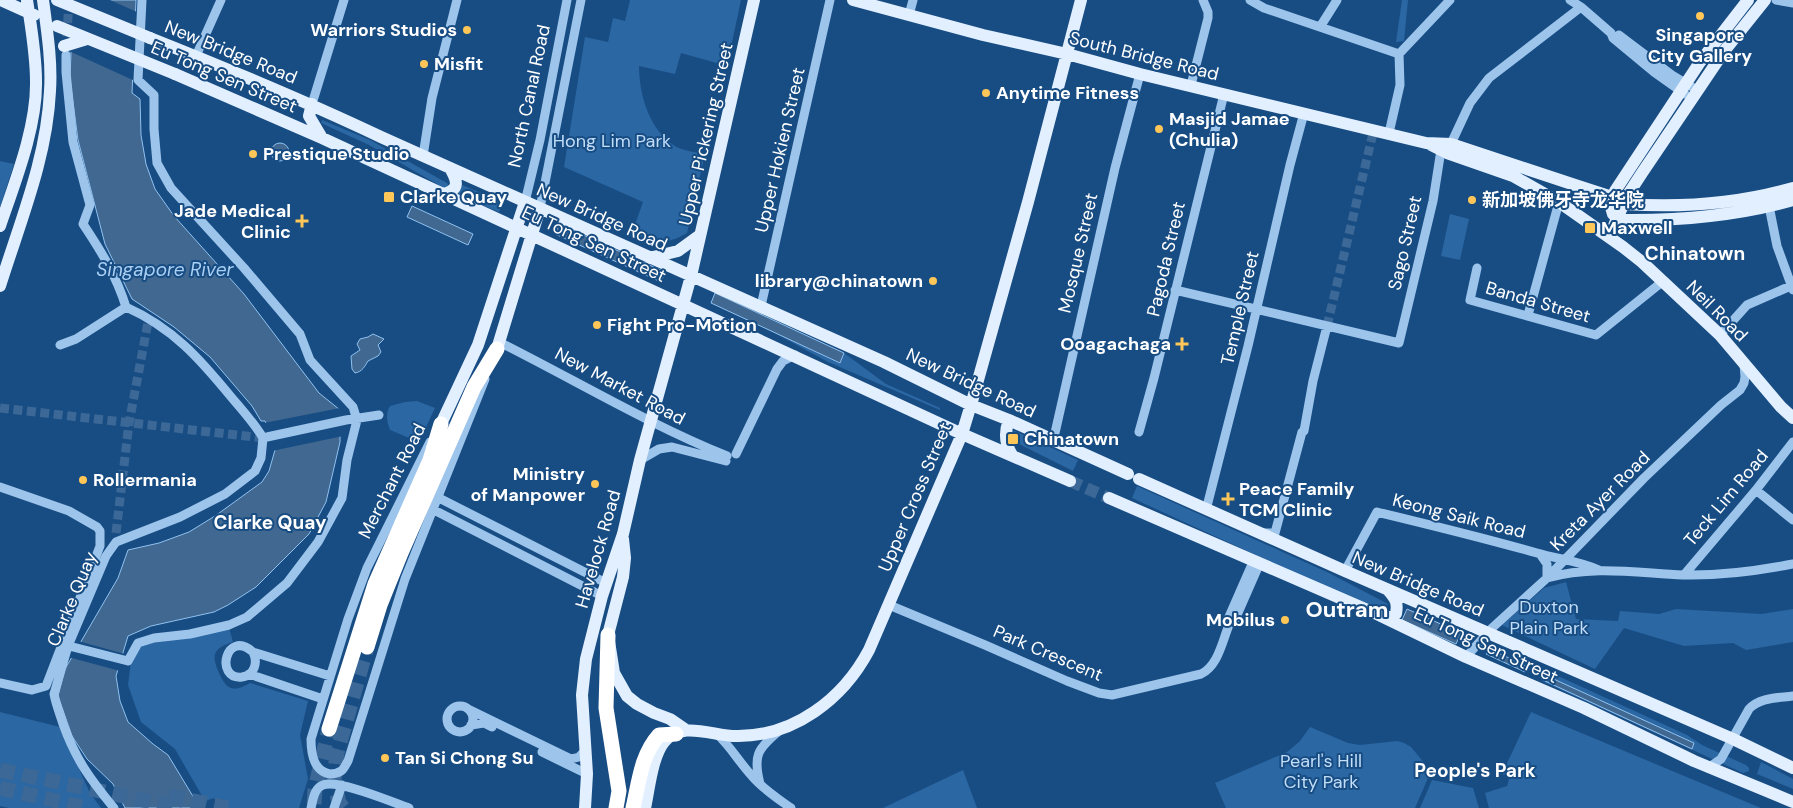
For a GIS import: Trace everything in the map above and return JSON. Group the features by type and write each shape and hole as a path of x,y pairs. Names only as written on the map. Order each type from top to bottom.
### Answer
{"highway":[{"path":"366,647 380,604 401,553 474,387 498,345"},
{"path":"329,729 375,584 430,460 441,424"},
{"path":"608,635 606,708 618,791 616,808"},
{"path":"633,808 644,760 650,744 659,735 681,732"}],"main road":[{"name":"Eu Tong Sen Street","path":"1,0 87,40 175,74 322,138 795,355 962,434 1070,481"},
{"path":"0,226 22,160 33,109 36,82 35,58 28,0"},
{"path":"0,286 43,150 50,92 49,56 51,23 43,0"},
{"name":"New Bridge Road","path":"57,0 312,104 649,258 761,306 884,362 971,405 1052,439 1258,534 1733,738 1793,768"},
{"name":"Upper Pickering Street","path":"683,304 754,0"},
{"name":"South Bridge Road","path":"853,0 1140,74 1389,133 1612,197 1625,204"},
{"name":"Upper Cross Street","path":"681,732 699,730 736,736 758,735 781,729 809,715 829,702 844,687 862,663 889,605 962,434 1031,192 1081,0"},
{"path":"1618,220 1613,214 1611,207 1612,197 1630,166 1700,62 1748,0"},
{"path":"1609,237 1642,172 1725,50 1765,0"},
{"path":"49,56 65,51 87,40"},
{"path":"312,104 309,116 322,138"},
{"name":"South Bridge Road","path":"1446,149 1513,176 1559,202 1609,237"},
{"path":"443,194 451,192 455,187 456,182 450,168"},
{"path":"1618,220 1704,216 1768,201 1793,188"},
{"path":"1625,204 1712,204 1793,200"},
{"name":"North Canal Road","path":"516,228 525,202"},
{"path":"498,345 540,208"},
{"name":"Merchant Road","path":"441,424 478,345 516,228"},
{"path":"649,258 678,251 700,236"},
{"name":"Neil Road","path":"1609,237 1642,262 1720,335 1781,407 1793,418"},
{"name":"Havelock Road","path":"585,808 587,774 582,695 586,659 602,596 623,534 640,460 683,304"},
{"path":"1008,420 1005,435 1006,443 1012,455"},
{"name":"Eu Tong Sen Street","path":"1109,498 1387,619 1466,657 1584,708 1708,768 1793,802"},
{"path":"623,534 623,577 608,635 614,673 627,696 637,704 670,719 681,732 668,738 660,749 645,808"},
{"path":"1387,619 1396,614 1397,605 1396,599 1388,590"}],"street":[{"path":"74,648 127,661 138,643 154,638 190,634 229,625 247,618 287,583 318,542 338,507 342,498 347,460 357,420 353,407 310,360 300,334 244,268 171,188 157,163 154,95 138,80 142,0"},
{"path":"196,56 220,0"},
{"path":"312,104 344,0"},
{"path":"423,156 432,98 458,0"},
{"name":"North Canal Road","path":"525,202 540,140 566,0"},
{"path":"540,208 581,0"},
{"name":"Upper Hokien Street","path":"761,306 830,0"},
{"path":"909,15 913,0"},
{"path":"1192,85 1208,18 1208,12 1203,0"},
{"path":"1250,0 1264,8 1399,54"},
{"path":"1320,27 1337,0"},
{"path":"1389,133 1400,85 1399,54 1450,0"},
{"path":"1570,0 1581,6 1612,33 1616,33 1694,94"},
{"path":"1776,0 1789,2"},
{"name":"Sago Street","path":"1327,326 1398,343 1446,149 1470,103 1489,78 1581,6"},
{"path":"65,51 72,142 90,205 83,224 107,260 126,307 149,317 169,332 204,364 265,440 346,420 357,420 378,415"},
{"name":"Mosque Street","path":"1052,439 1055,433 1114,168 1140,74"},
{"name":"Pagoda Street","path":"1139,432 1224,94"},
{"name":"Temple Street","path":"1206,510 1304,113"},
{"path":"1720,335 1747,305 1792,287 1777,246 1768,201"},
{"path":"1528,315 1559,202"},
{"name":"Banda Street","path":"1477,268 1470,300 1596,335 1662,282"},
{"path":"1175,290 1327,326 1277,542"},
{"path":"60,345 76,339 126,307"},
{"path":"498,345 434,510 602,596"},
{"name":"New Market Road","path":"498,345 536,360 650,422 729,457"},
{"path":"729,457 777,369 783,361 795,355"},
{"name":"Kreta Ayer Road","path":"1466,657 1488,633 1566,559 1644,478 1720,405 1740,390 1744,384 1744,363"},
{"name":"Merchant Road","path":"434,510 405,579 348,762 340,772 332,774 318,767 312,753 311,739 330,676 367,568 422,457 441,424"},
{"name":"Clarke Quay","path":"114,808 80,765 69,740 54,694 68,646 106,556 116,542 180,517 225,494 255,471 261,458 265,440"},
{"name":"Teck Lim Road","path":"1684,575 1756,490 1793,442"},
{"name":"New Market Road","path":"640,460 659,449 672,447 729,457"},
{"path":"1258,534 1275,533 1290,483"},
{"name":"Clarke Quay","path":"0,487 69,511 98,526 103,531 100,546 46,686 32,690 0,683"},
{"path":"1756,490 1793,520"},
{"path":"439,498 606,583"},
{"name":"Keong Saik Road","path":"1345,571 1377,512 1461,532 1540,554 1585,563 1600,570"},
{"path":"463,525 468,514"},
{"path":"515,551 520,540"},
{"name":"Keong Saik Road","path":"1540,554 1547,564 1547,578 1577,571 1600,570 1684,575 1740,572 1793,564"},
{"path":"544,566 549,555"},
{"name":"Park Crescent","path":"889,605 1067,682 1099,693 1112,695 1201,674 1208,670 1214,664 1229,625 1234,622 1256,563"},
{"path":"565,577 570,566"},
{"path":"253,652 256,658 254,670 243,677 231,674 225,662 226,656 230,650 242,646 253,652 330,676"},
{"path":"249,674 323,699"},
{"path":"1708,768 1721,759 1749,709 1754,704 1760,701 1793,696"},
{"path":"586,751 579,757 571,759 460,706 452,708 448,714 447,721 452,730 460,732 472,725 480,722 484,723 587,774"},
{"path":"468,709 473,717 472,725"},
{"path":"760,784 756,766 757,756 764,745 781,729"},
{"path":"716,734 729,745 760,784 791,808"},
{"path":"311,808 318,788 330,784 342,785 409,808"},
{"path":"334,808 342,785"}],"green space":[{"name":"Hong Lim Park","path":"630,0 741,0 727,66 681,53 675,74 639,66 641,88 647,110 658,131 678,148 705,154 687,233 672,240 660,242 632,233 643,202 564,167 585,37 608,42 613,18 625,21"},
{"path":"1402,0 1408,0 1404,41 1396,42"},
{"path":"322,120 370,140 447,183 449,186 444,188 369,145 321,123"},
{"path":"0,161 14,164 0,207"},
{"path":"462,185 503,202 499,212 458,195"},
{"path":"1450,214 1469,219 1460,260 1441,256"},
{"path":"771,331 840,363 844,353 886,384 940,408 940,410 828,362"},
{"path":"417,401 435,408 419,442 390,430 387,418 390,406"},
{"path":"1015,431 1078,460 1073,471 1011,440 1011,432"},
{"path":"1137,486 1329,573 1388,604 1384,614 1132,498"},
{"name":"Duxton Plain Park","path":"1566,582 1576,619 1618,621 1620,611 1659,614 1676,609 1762,614 1793,609 1793,642 1746,650 1733,643 1684,646 1624,628 1595,669 1502,625 1544,588"},
{"path":"229,628 233,642 221,647 215,657 219,673 227,686 236,688 250,683 308,701 300,735 308,779 299,808 219,808 214,798 205,801 175,749 141,722 128,685 131,661 140,647 155,642"},
{"path":"1547,671 1687,735 1702,745 1746,765 1749,771 1743,773 1542,681"},
{"path":"0,712 60,727 90,793 101,808 9,808 0,806"},
{"path":"1531,712 1761,808 1489,808 1485,793 1507,786 1510,776 1502,774"},
{"name":"Pearl's Hill City Park","path":"1310,727 1348,743 1360,745 1397,741 1411,747 1431,771 1415,808 1226,808 1215,783 1287,752 1300,741"},
{"path":"1761,762 1793,779 1793,789 1757,774"},
{"path":"963,770 977,808 883,808"},
{"path":"1432,780 1473,788 1479,808 1420,808"}],"water":[{"name":"Singapore River","path":"73,0 136,0 132,93 140,99 141,135 146,164 155,189 174,216 244,294 319,393 340,410 340,442 326,502 309,534 256,587 228,605 214,612 151,626 128,636 116,676 120,701 128,722 168,755 200,808 125,808 113,784 87,759 72,736 58,696 65,669 118,578 128,550 159,543 189,532 215,516 262,482 269,471 275,450 265,421 261,421 252,406 210,357 174,327 132,299 105,244 78,140 70,79"},
{"path":"280,143 286,146 289,152 286,158 280,161 274,158 271,152 274,146"},
{"path":"412,206 473,234 468,245 407,217"},
{"path":"559,224 665,272 661,282 555,234"},
{"path":"715,293 844,353 840,363 711,303"},
{"path":"373,334 384,339 378,345 381,352 355,373 352,369 351,356 360,350 357,344 360,339"},
{"path":"1407,609 1461,633 1456,644 1402,620"},
{"path":"1490,649 1528,667 1525,672 1486,654"},
{"path":"1547,676 1694,743 1692,749 1545,681"}],"pier":[{"path":"71,0 110,0 137,12 135,81 69,51"},
{"path":"340,408 342,410 343,436 272,451 264,423"},
{"path":"78,641 125,654 120,671 68,657"}],"tunnel":[{"path":"66,50 69,0"},
{"path":"1327,326 1374,129"},
{"path":"116,533 129,423 149,317"},
{"path":"0,408 263,438"},
{"path":"1070,481 1109,498"},
{"path":"343,808 339,803 334,780 337,753 367,647"},
{"path":"314,804 315,789 329,729"},
{"path":"0,770 181,808"},
{"path":"0,788 87,808"},
{"path":"169,796 228,808"}],"place":[{"name":"Singapore City Gallery","path":"1700,16"},
{"name":"Warriors Studios","path":"467,30"},
{"name":"Misfit","path":"424,64"},
{"name":"Anytime Fitness","path":"986,93"},
{"name":"Masjid Jamae (Chulia)","path":"1159,129"},
{"name":"Prestique Studio","path":"253,154"},
{"name":"Clarke Quay","path":"389,197"},
{"name":"新加坡佛牙寺龙华院","path":"1472,200"},
{"name":"Jade Medical Clinic","path":"302,221"},
{"name":"Maxwell","path":"1590,228"},
{"name":"library@chinatown","path":"933,281"},
{"name":"Fight Pro-Motion","path":"597,325"},
{"name":"Ooagachaga","path":"1182,344"},
{"name":"Chinatown","path":"1013,439"},
{"name":"Rollermania","path":"83,480"},
{"name":"Ministry of Manpower","path":"595,484"},
{"name":"Peace Family TCM Clinic","path":"1228,499"},
{"name":"Mobilus","path":"1285,620"},
{"name":"Tan Si Chong Su","path":"385,758"}],"district":[{"name":"Chinatown","path":"1695,253"},
{"name":"Clarke Quay","path":"270,522"},
{"name":"Outram","path":"1347,609"},
{"name":"People's Park","path":"1475,770"}]}
